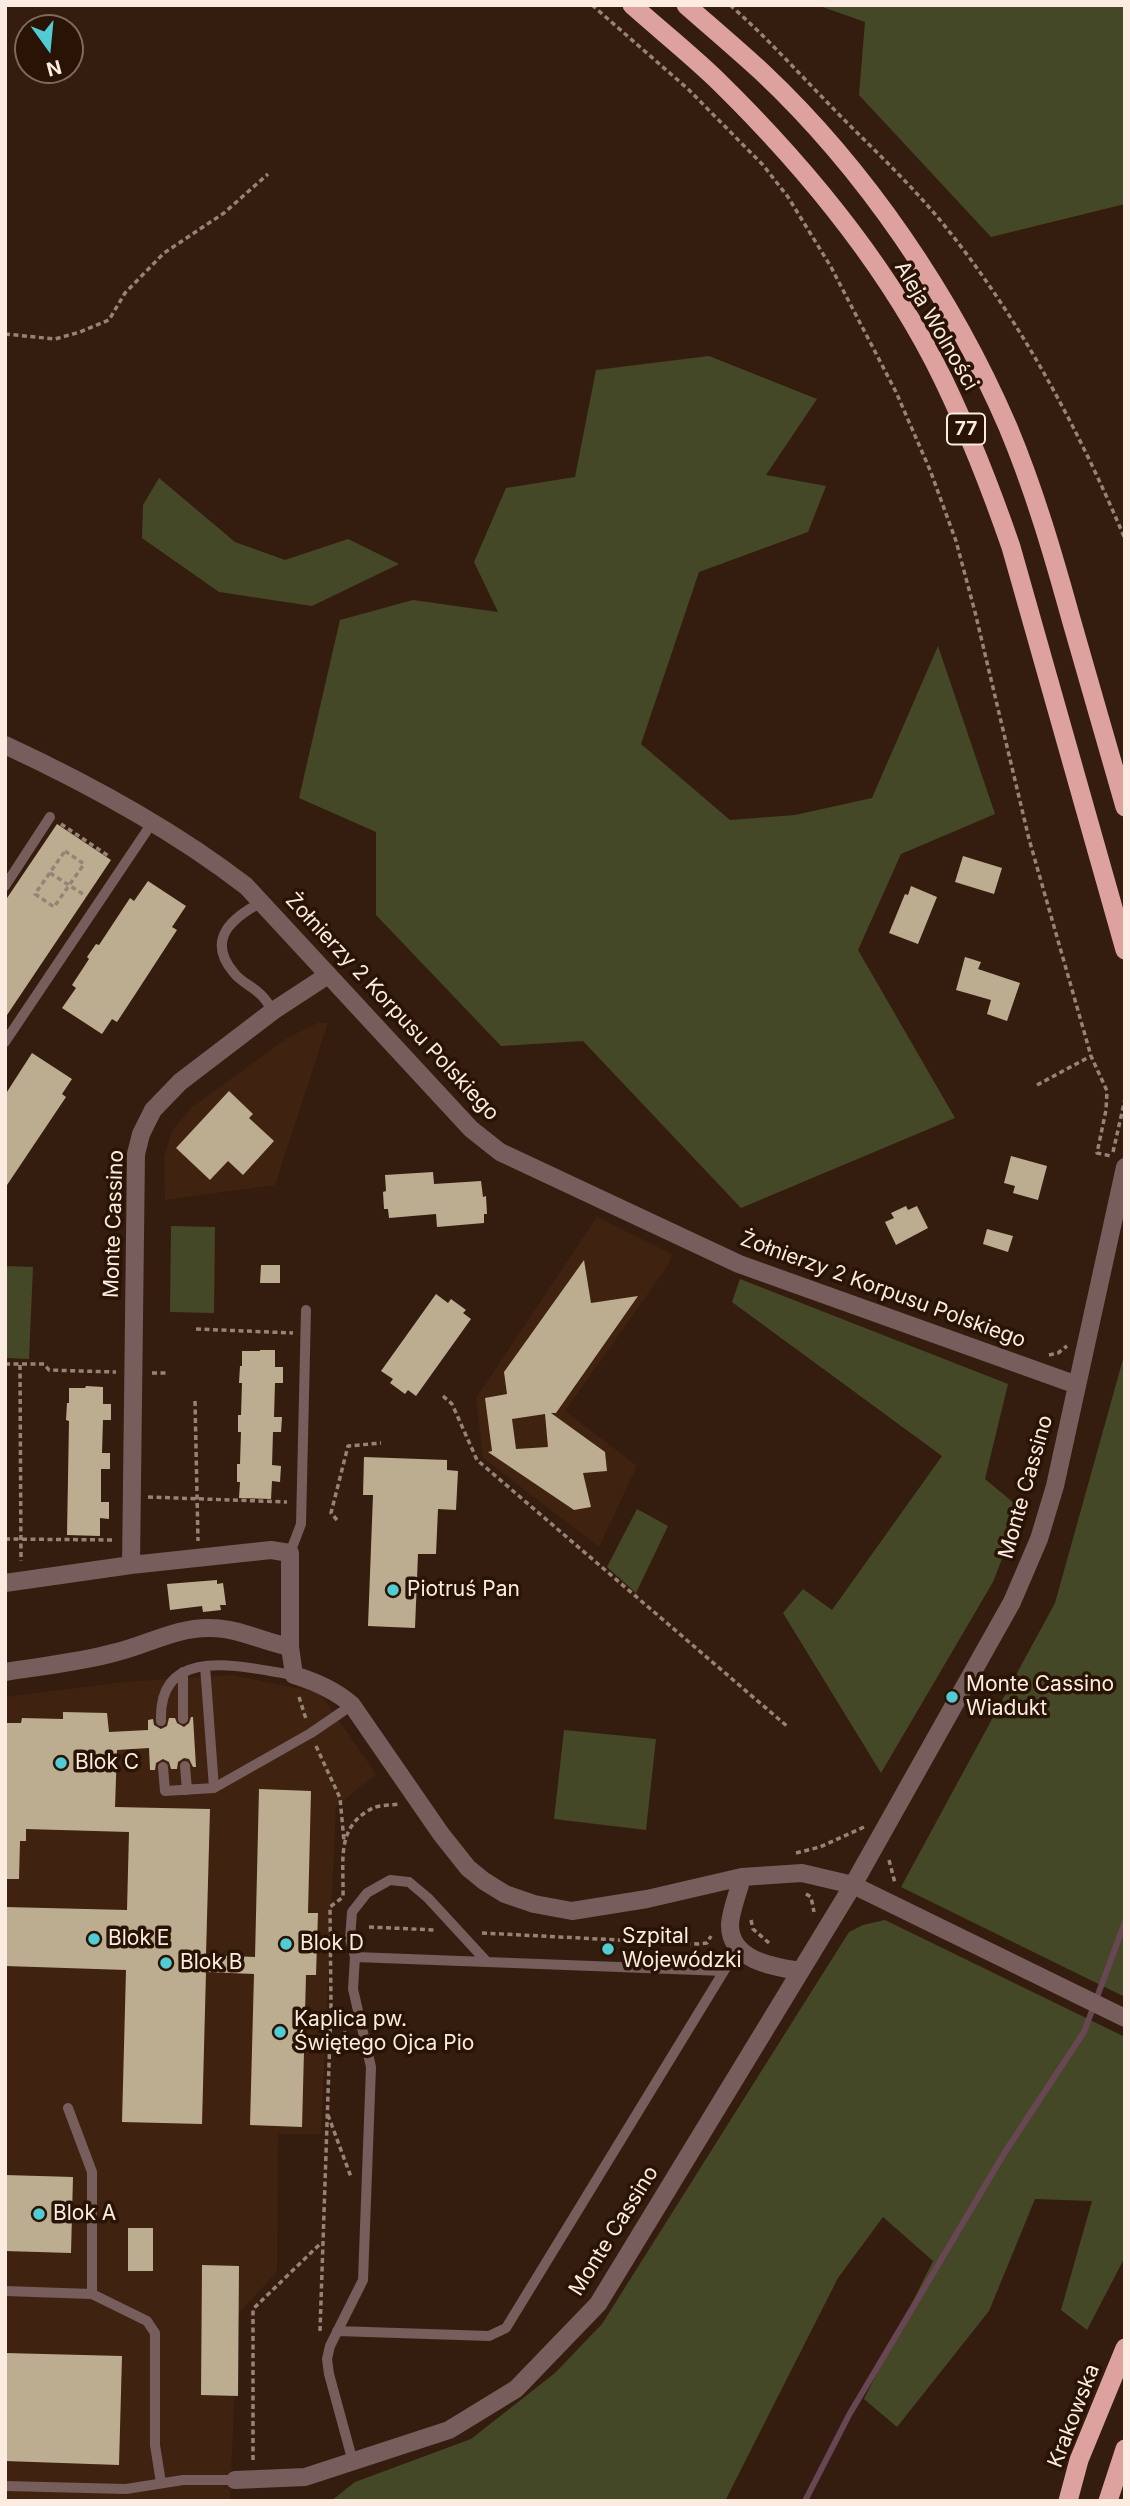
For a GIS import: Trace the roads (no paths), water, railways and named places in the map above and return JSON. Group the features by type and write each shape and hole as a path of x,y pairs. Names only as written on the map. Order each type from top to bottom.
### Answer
{"highway":[{"name":"Aleja Wolności","path":"632,5 715,78 816,186 881,273 942,377 990,485 1011,547 1125,950"},
{"name":"Aleja Wolności","path":"686,5 763,73 852,171 896,229 945,304 1008,427 1041,516 1125,807"},
{"name":"Krakowska","path":"1068,2501 1079,2460 1125,2348"},
{"path":"1108,2501 1125,2449"}],"street":[{"name":"Żołnierzy 2 Korpusu Polskiego","path":"5,745 75,779 152,823 215,862 246,886 471,1129 500,1152 739,1264 1077,1385"},
{"name":"Monte Cassino","path":"131,1565 136,1154 141,1134 153,1110 180,1082 273,1011 328,975"},
{"name":"Monte Cassino","path":"244,2480 305,2477 449,2430 516,2389 598,2304 853,1885 1026,1573 1055,1486 1120,1189 1119,1161"},
{"path":"13,1582 131,1565 271,1550 290,1553 290,1647 294,1675 318,1683 352,1705 441,1834 468,1868 505,1894 534,1904 572,1911 647,1899 742,1877 802,1873 853,1885 1125,2018"},
{"path":"5,1672 95,1658 186,1630 230,1630 290,1647"},
{"path":"742,1877 730,1923 738,1948 764,1966 800,1971"}],"lane":[{"path":"5,886 50,817"},
{"path":"5,1042 152,823"},
{"path":"262,902 231,922 224,934 222,946 233,972 260,993 273,1011"},
{"path":"290,1553 301,1524 306,1310"},
{"path":"161,1721 160,1702 170,1682 183,1672 219,1665 294,1675"},
{"path":"205,1666 214,1788"},
{"path":"183,1672 183,1719"},
{"path":"163,1767 165,1791 214,1788 311,1733 352,1705"},
{"path":"186,1766 187,1790"},
{"path":"353,2462 328,2366 330,2346 363,2280 370,2067 353,1989 355,1957 350,1939 352,1912 367,1892 390,1880 409,1882 428,1898 487,1962"},
{"path":"337,2331 489,2336 506,2328 738,1948"},
{"path":"355,1957 724,1970"},
{"path":"68,2108 92,2172 92,2294"},
{"path":"5,2291 92,2294 147,2321 155,2333 155,2445 161,2483"},
{"path":"5,2486 126,2489 183,2480 244,2480"}],"waterway":[{"path":"805,2501 849,2415 1005,2152 1084,2032 1125,1922"}],"place":[{"name":"Piotruś Pan","path":"393,1590"},
{"name":"Monte Cassino Wiadukt","path":"952,1697"},
{"name":"Blok C","path":"61,1763"},
{"name":"Blok E","path":"94,1939"},
{"name":"Blok D","path":"286,1944"},
{"name":"Szpital Wojewódzki","path":"608,1949"},
{"name":"Blok B","path":"166,1963"},
{"name":"Kaplica pw. Świętego Ojca Pio","path":"280,2032"},
{"name":"Blok A","path":"39,2214"}]}
